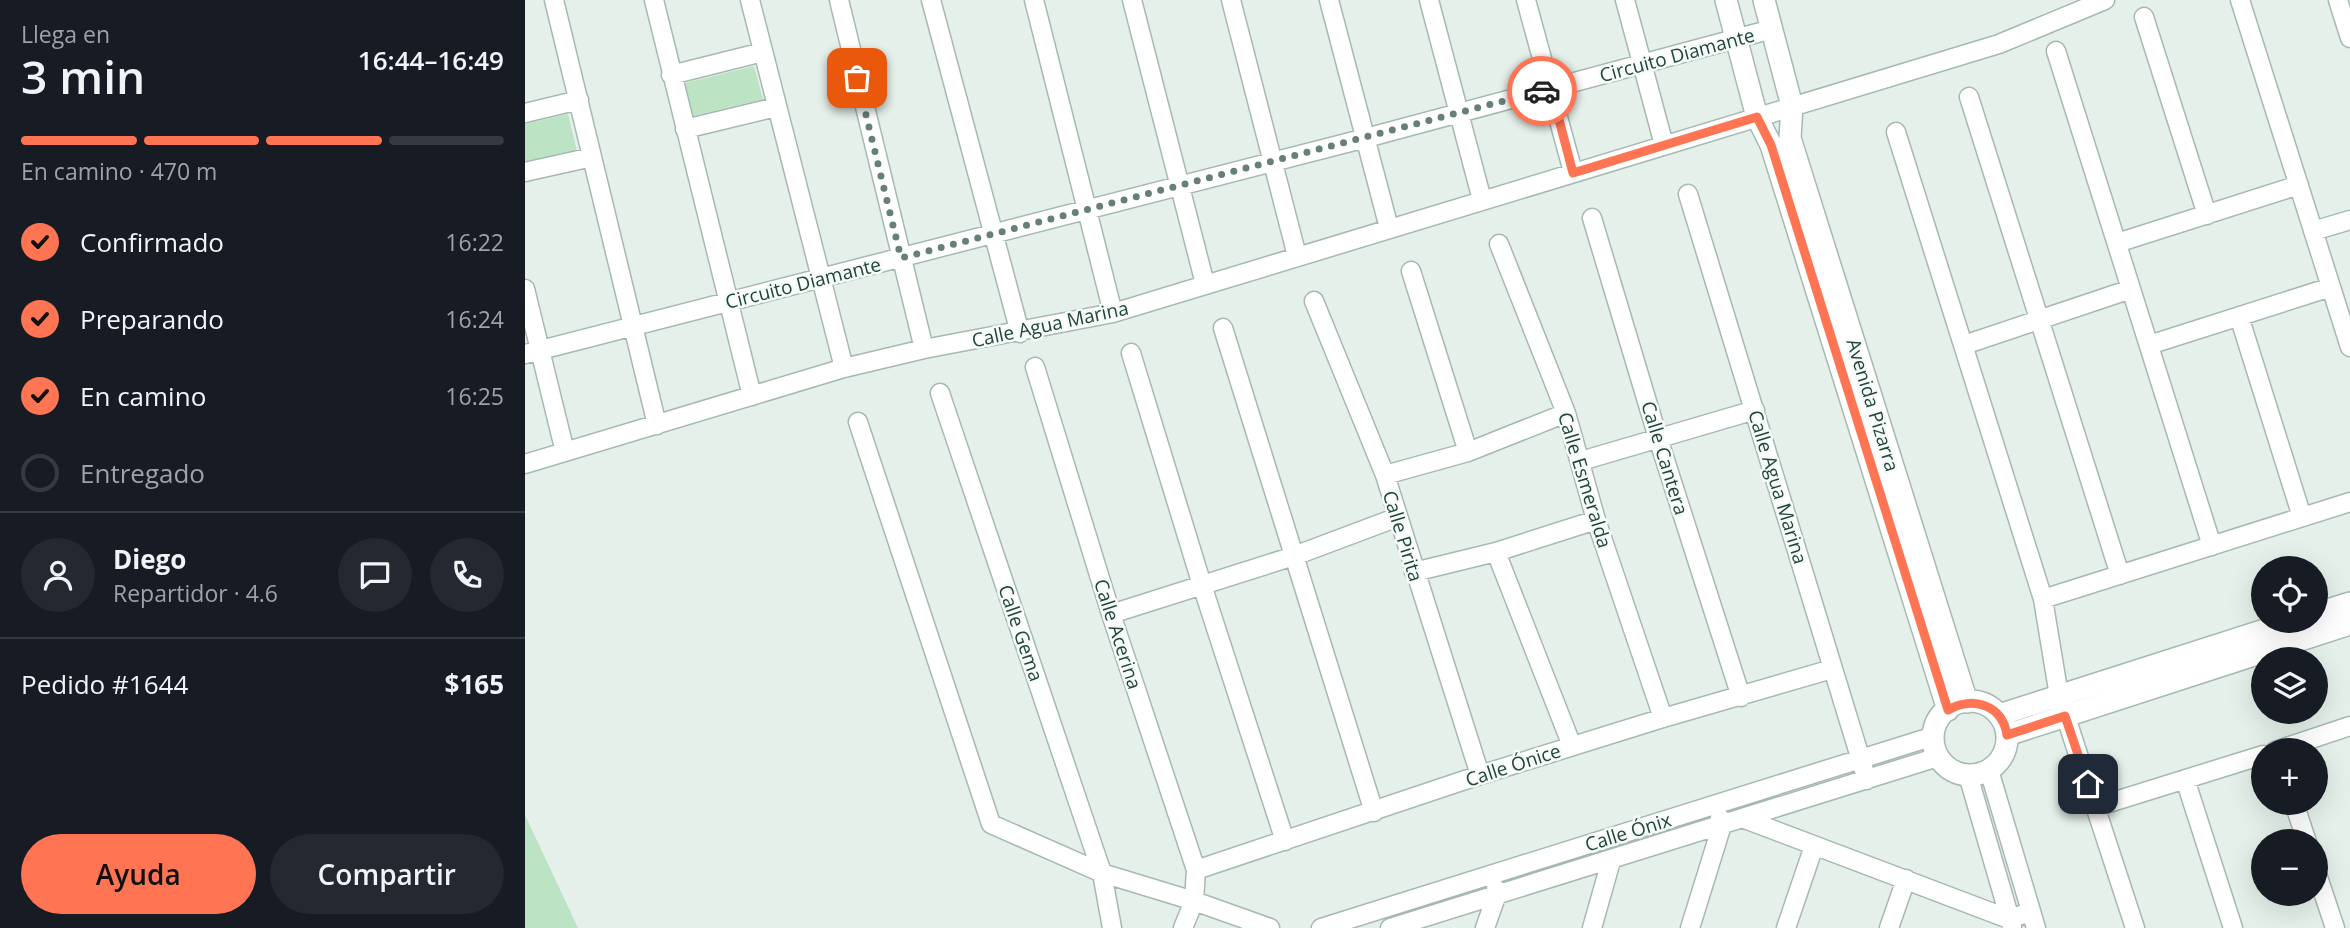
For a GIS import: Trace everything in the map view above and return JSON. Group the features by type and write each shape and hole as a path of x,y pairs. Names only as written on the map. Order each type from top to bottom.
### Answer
{"street":[{"path":"554,0 657,425"},
{"path":"654,0 752,396"},
{"path":"750,0 844,368"},
{"path":"839,0 924,349"},
{"path":"931,0 1020,333"},
{"path":"1034,0 1113,313"},
{"path":"1132,0 1205,285"},
{"path":"1231,0 1297,256"},
{"path":"1329,0 1389,228"},
{"path":"1429,0 1482,200"},
{"path":"1527,0 1573,173"},
{"path":"1625,0 1664,145"},
{"name":"Avenida Pizarra","path":"1727,0 1757,117 1781,141 1957,706"},
{"name":"Avenida Pizarra","path":"1764,0 1792,106 1781,141"},
{"name":"Calle Agua Marina","path":"525,464 844,368 924,349 1020,333 1113,313 1999,44 2105,0"},
{"path":"2240,0 2350,347"},
{"path":"2338,0 2350,38"},
{"path":"2144,18 2207,215"},
{"name":"Circuito Diamante","path":"533,353 1366,138 1772,29"},
{"path":"2056,51 2213,546"},
{"path":"671,75 763,52"},
{"path":"1969,97 2120,575"},
{"path":"525,113 579,100"},
{"path":"685,129 776,107"},
{"path":"1896,132 2043,599 2062,706 2135,928"},
{"path":"525,172 592,157"},
{"path":"2117,243 2299,185"},
{"name":"Calle Agua Marina","path":"1688,194 1867,780"},
{"name":"Calle Cantera","path":"1592,218 1658,439 1741,697"},
{"path":"2313,231 2350,219"},
{"name":"Calle Esmeralda","path":"1499,244 1566,413 1596,520 1663,718"},
{"path":"1411,271 1468,452"},
{"path":"2149,345 2331,287"},
{"path":"525,289 533,353 565,452"},
{"path":"1964,345 2131,289"},
{"name":"Calle Pirita","path":"1314,301 1385,475 1480,775"},
{"path":"2239,316 2302,517"},
{"path":"1223,328 1374,812"},
{"path":"1131,353 1202,585 1285,841"},
{"name":"Calle Acerina","path":"1035,367 1111,614 1196,870 1194,901 1183,928"},
{"name":"Calle Gema","path":"940,393 1102,873 1112,928"},
{"path":"1581,461 1755,410"},
{"path":"1385,475 1468,452 1566,413"},
{"path":"858,422 991,824 1102,873 1270,928"},
{"path":"2043,599 2350,502"},
{"path":"1111,614 1294,556 1398,517"},
{"path":"1414,572 1496,552 1596,520"},
{"path":"1496,552 1572,746"},
{"path":"2328,610 2350,603"},
{"path":"2328,627 2350,624"},
{"path":"2003,725 2279,633"},
{"name":"Calle Ónice","path":"1196,870 1480,775 1832,669"},
{"path":"1957,706 1987,706 2003,725 2003,756 1978,773 1953,771 1936,747 1937,722 1957,706"},
{"path":"2314,738 2350,726"},
{"name":"Calle Ónix","path":"1321,928 1860,758 1936,747"},
{"name":"Calle Ónix","path":"1390,928 1867,780 1936,747"},
{"path":"2096,807 2251,759"},
{"path":"1722,803 1743,819 1906,879 2002,922 2033,920 1978,773"},
{"path":"1978,773 2002,922"},
{"path":"2185,779 2233,928"},
{"path":"1690,928 1722,825 1722,803"},
{"path":"1786,928 1814,846"},
{"path":"1592,928 1611,861"},
{"path":"1485,928 1497,894 1493,875"},
{"path":"1889,928 1906,879"},
{"path":"2328,906 2335,928"}],"green space":[{"path":"754,66 763,99 693,116 685,83"},
{"path":"568,114 577,151 525,163 525,124"},
{"path":"525,815 578,928 525,928"}],"way so far":[{"path":"857,78 901,258 1542,91"}],"route":[{"path":"1542,91 1551,89 1573,173 1757,117 1771,145 1948,710 1959,704 1978,702 1995,711 2002,719 2007,735 2065,716 2088,784"}]}
